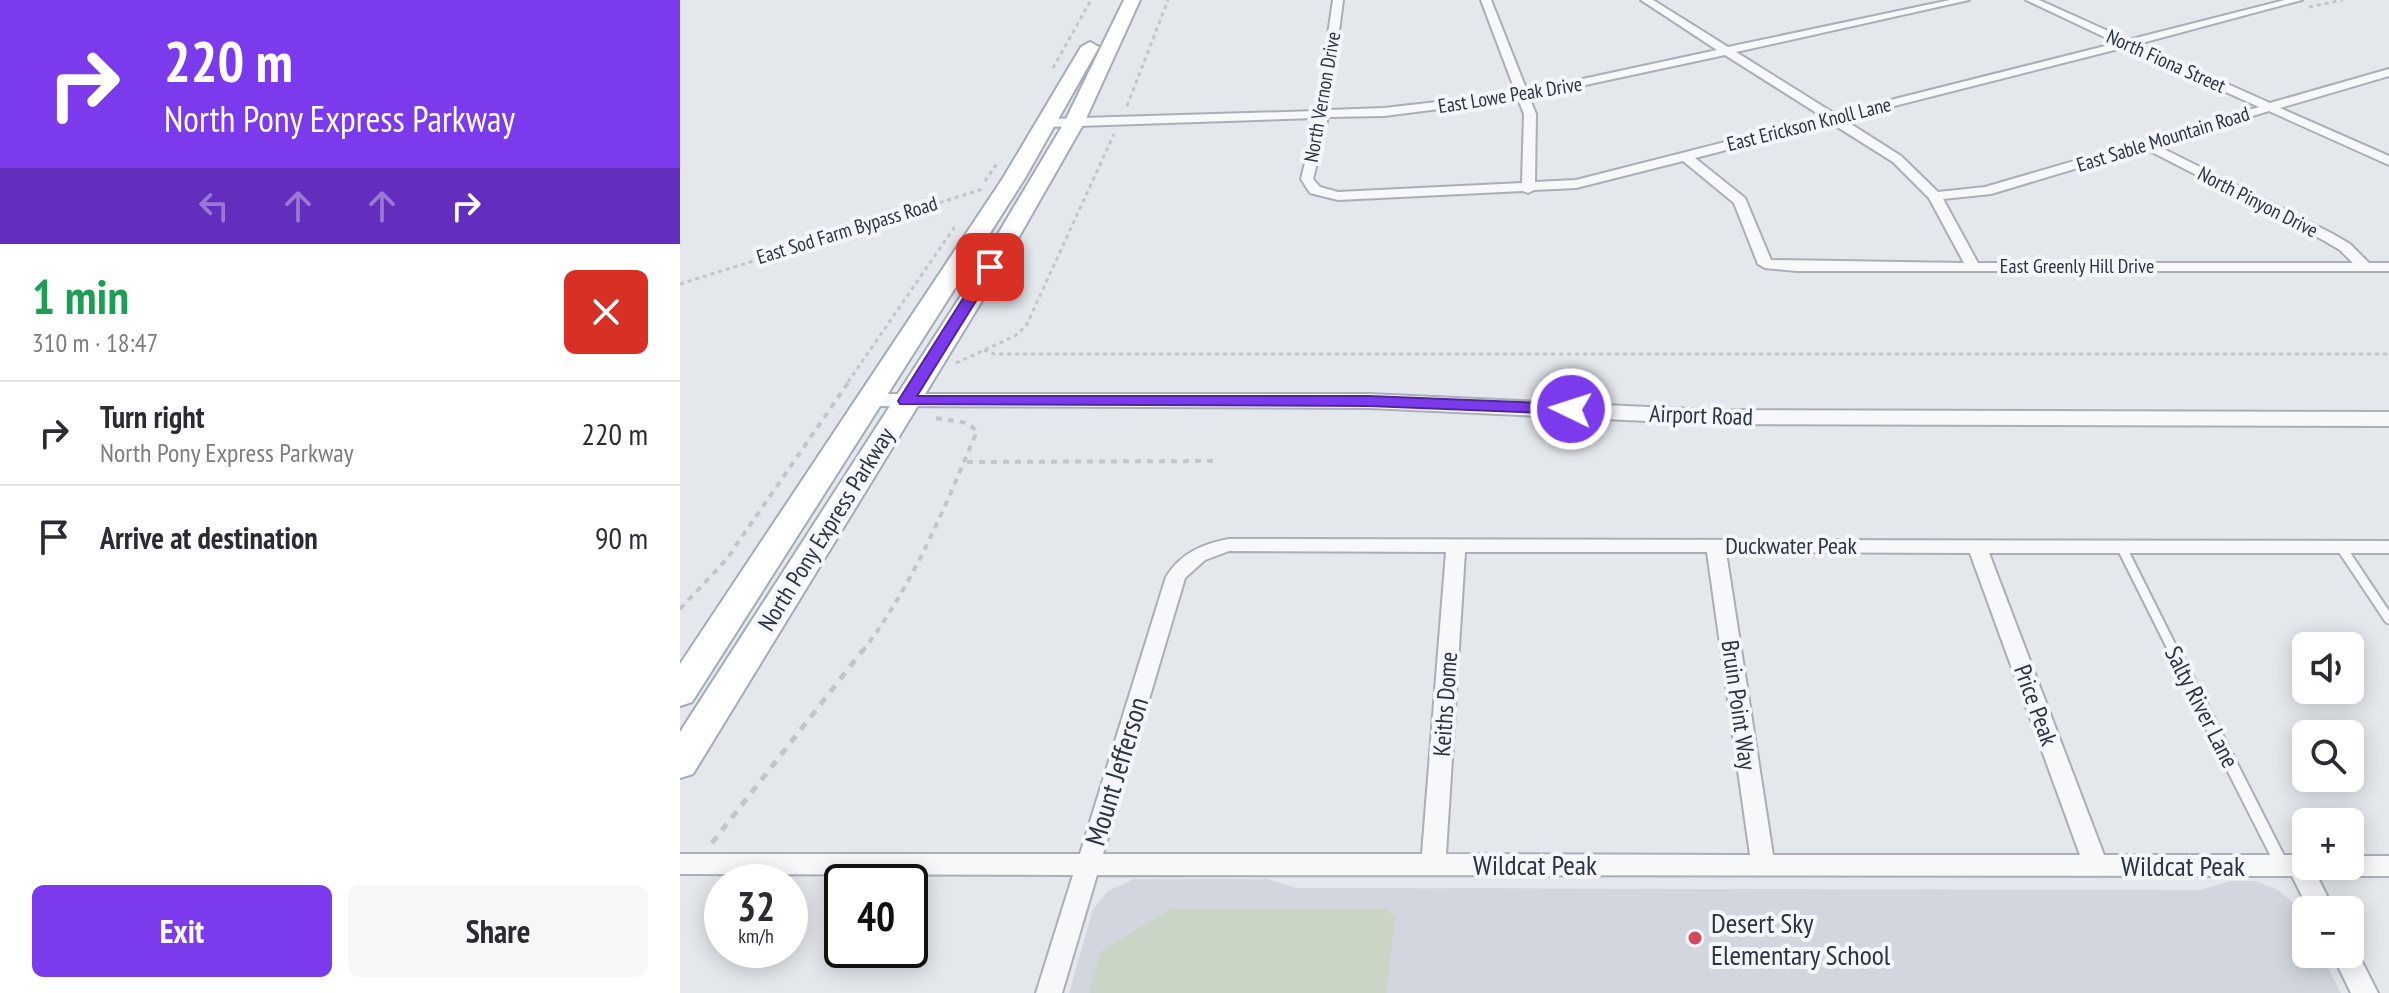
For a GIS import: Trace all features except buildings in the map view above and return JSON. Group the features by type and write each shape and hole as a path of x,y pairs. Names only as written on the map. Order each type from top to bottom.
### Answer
{"main road":[{"name":"North Pony Express Parkway","path":"680,763 921,401 1061,123 1115,0"},
{"name":"North Pony Express Parkway","path":"680,692 1014,178 1061,123 1132,0"}],"street":[{"name":"North Vernon Drive","path":"1315,190 1307,179 1322,115 1338,0"},
{"path":"1486,0 1530,114 1528,189"},
{"path":"1646,0 1897,159 1935,196 1973,266"},
{"name":"East Lowe Peak Drive","path":"1061,123 1423,109 1525,95 1964,0"},
{"name":"North Fiona Street","path":"2031,0 2389,161"},
{"name":"East Erickson Knoll Lane","path":"1315,190 1338,196 1528,189 1576,184 2297,0"},
{"name":"East Sable Mountain Road","path":"1935,196 1986,191 2388,74"},
{"name":"North Pinyon Drive","path":"2145,144 2328,237 2345,247 2365,267"},
{"name":"East Greenly Hill Drive","path":"1685,156 1740,201 1765,264 2389,267"},
{"name":"Airport Road","path":"869,401 1385,401 1712,417 2389,419"},
{"name":"Duckwater Peak","path":"1195,556 1229,545 2389,547"},
{"name":"Keiths Dome","path":"1433,864 1456,545"},
{"name":"Bruin Point Way","path":"1715,545 1763,865"},
{"name":"Price Peak","path":"1977,545 2096,865"},
{"name":"Mount Jefferson","path":"1049,993 1176,577 1195,556"},
{"name":"Wildcat Peak","path":"688,864 2389,866"},
{"path":"2291,866 2312,896"},
{"path":"2352,968 2365,993"}],"lane":[{"path":"2341,547 2389,619"},
{"name":"Salty River Lane","path":"2122,548 2291,866"}],"path":[{"path":"1050,75 1091,0"},
{"path":"1123,114 1168,0"},
{"path":"688,864 841,682 892,613 927,551 976,428 932,416 921,401 952,367 1026,326 1103,164 1116,128"},
{"path":"971,202 1005,151"},
{"name":"East Sod Farm Bypass Road","path":"680,284 1014,178"},
{"path":"680,609 726,560 963,215"},
{"path":"984,350 994,354 2389,354"},
{"path":"965,462 1216,461"}],"shaded area":[{"name":"Desert Sky Elementary School","path":"1134,879 1267,879 1296,888 2200,890 2231,881 2256,881 2278,890 2292,902 2292,968 2328,968 2341,993 1069,993 1093,909 1108,891"}],"green space":[{"path":"1171,909 1386,909 1395,918 1386,993 1089,993 1101,951"}],"place":[{"name":"Desert Sky Elementary School","path":"1695,938"}],"route":[{"path":"990,267 906,401 1369,401 1571,409"}]}
